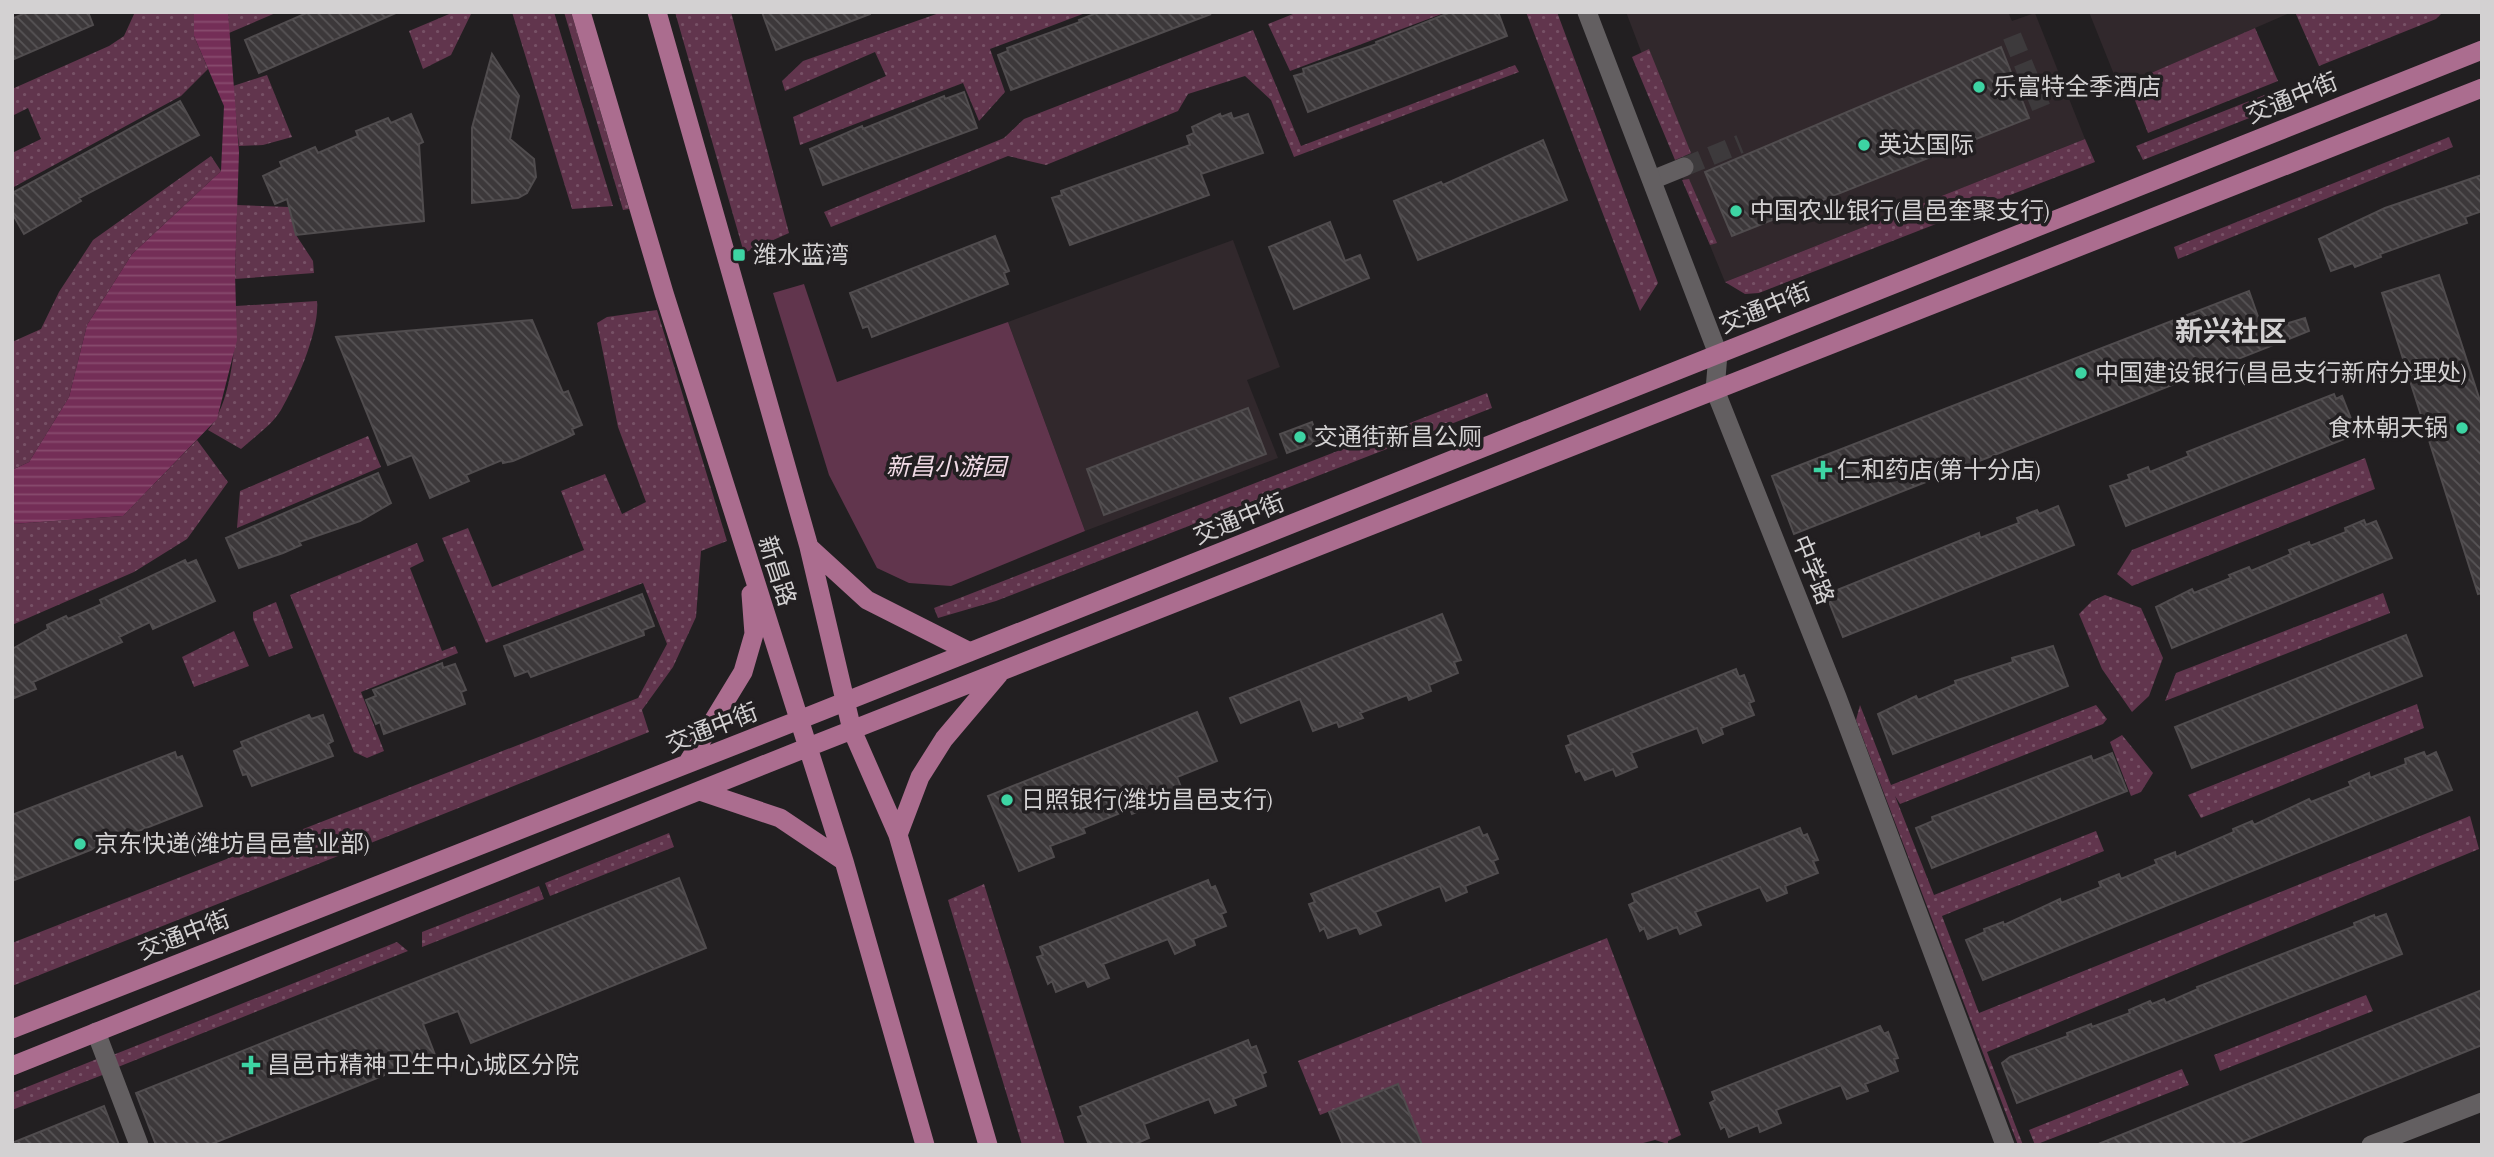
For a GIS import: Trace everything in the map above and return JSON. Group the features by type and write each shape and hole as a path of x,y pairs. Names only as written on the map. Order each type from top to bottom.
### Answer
{"main road":[{"name":"新昌路","path":"581,12 664,293 844,861 925,1145"},
{"name":"新昌路","path":"657,12 809,547 852,730 898,835 988,1145"},
{"name":"交通中街","path":"12,1029 845,702 2482,50"},
{"path":"12,1066 806,748 2482,88"},
{"path":"809,547 867,600 970,652"},
{"path":"687,764 743,672 754,635 748,561"},
{"path":"898,835 920,778 944,739 1001,671"},
{"path":"700,791 780,818 844,861"}],"street":[{"name":"中学路","path":"1587,12 1718,354 1715,390 1838,697 2005,1145"},
{"path":"1652,180 1684,167"},
{"path":"96,1032 139,1145"},
{"path":"2371,1145 2482,1101"}],"shaded area":[{"path":"194,12 228,12 239,152 235,274 237,340 217,419 123,516 12,524 12,470 29,462 69,397 87,325 132,254 221,171 224,106 194,36"},
{"path":"1626,12 2008,12 2012,21 2035,13 2085,139 1725,282 1675,160 1681,156"},
{"path":"2089,12 2292,12 2119,87"},
{"path":"1233,240 1280,367 1247,380 1278,458 1085,531 1008,322"}],"green space":[{"path":"135,12 194,12 194,36 208,69 181,96 12,188 12,153 41,139 28,108 12,116 12,89 109,46 124,36"},
{"path":"228,12 278,12 229,33"},
{"path":"454,12 471,14 451,55 423,69 409,31"},
{"path":"512,12 554,12 613,206 572,209"},
{"path":"564,12 571,12 629,209 623,210"},
{"path":"675,12 731,12 789,233 744,253"},
{"path":"942,12 1088,12 990,49 1005,92 979,121 963,83 800,145 793,117 886,76 875,52 785,91 782,81 803,61"},
{"path":"1298,12 1447,12 1290,71 1268,24"},
{"path":"1526,12 1557,12 1658,283 1640,311"},
{"path":"2295,12 2443,12 2436,19 2319,66"},
{"path":"2255,28 2278,81 2148,133 2128,83"},
{"path":"1253,30 1301,146 1515,65 1519,72 1294,157 1271,100 1245,76 1188,94 1178,111 1046,165 1008,156 831,227 824,212 1004,138 1024,119"},
{"path":"1649,49 1691,153 1675,160 1632,57"},
{"path":"267,75 292,137 263,145 239,146 233,86"},
{"path":"2277,90 2277,103 2267,111 2143,160 2136,146"},
{"path":"2449,137 2453,147 2178,259 2174,247"},
{"path":"2085,139 2095,162 1759,293 1745,294 1725,282"},
{"path":"211,156 221,171 132,254 87,325 69,397 29,462 12,470 12,342 41,329 59,292 93,240"},
{"path":"1689,179 1717,243 1710,245 1682,180"},
{"path":"237,205 289,207 296,235 313,261 314,273 235,279"},
{"name":"新昌小游园","path":"804,284 837,382 1008,322 1085,531 951,586 909,583 877,568 829,475 773,293"},
{"path":"317,301 315,327 306,357 281,410 268,426 241,449 208,430 222,405 231,371 236,306"},
{"path":"657,310 727,541 701,551 696,617 673,667 642,710 649,732 12,986 12,943 638,698 667,644 643,583 486,643 442,538 468,528 492,587 584,550 561,491 605,474 622,514 646,502 618,427 597,323 607,317"},
{"path":"1487,393 1492,408 996,601 938,618 934,608"},
{"path":"368,436 381,467 237,528 240,491"},
{"path":"197,440 228,482 187,539 134,572 12,625 12,524 123,516"},
{"path":"2365,458 2375,489 2132,586 2117,574 2132,550"},
{"path":"417,543 424,561 410,568 442,651 455,646 458,653 361,692 384,751 367,758 354,752 290,595"},
{"path":"2383,593 2390,613 2165,701 2176,673"},
{"path":"2105,595 2141,608 2163,658 2149,696 2132,712 2102,669 2079,614 2092,601"},
{"path":"276,602 293,648 269,657 253,619 253,612"},
{"path":"234,631 249,666 194,687 182,657"},
{"path":"2417,704 2424,728 2201,818 2188,795"},
{"path":"1860,705 1891,785 2096,705 2107,719 2103,724 1900,804 1895,796 1934,895 2096,831 2104,851 1942,916 1979,1013 2470,816 2479,849 1987,1052 2023,1145 2018,1145 1856,720"},
{"path":"2122,735 2153,773 2141,792 2131,796 2110,742"},
{"path":"669,833 674,847 550,896 545,883"},
{"path":"984,884 1065,1145 1022,1145 948,900"},
{"path":"539,886 544,899 422,947 422,932"},
{"path":"1607,938 1681,1135 1668,1141 1668,1144 1655,1140 1635,1145 1422,1145 1398,1085 1320,1115 1298,1061"},
{"path":"397,942 408,951 118,1067 113,1055"},
{"path":"2366,995 2373,1011 2220,1071 2214,1055"},
{"path":"97,1059 105,1074 12,1110 12,1093"},
{"path":"2182,1069 2189,1085 2035,1145 2029,1130"}],"building":[{"path":"27,12 88,12 93,25 12,60 12,19"},
{"path":"309,12 398,12 259,73 245,40"},
{"path":"762,12 870,12 870,14 776,50"},
{"path":"1099,12 1211,14 1011,90 998,55 1008,51 1007,48 1080,22 1079,20"},
{"path":"1451,12 1498,12 1507,36 1308,112 1294,76 1304,73 1303,69 1377,44 1376,42"},
{"name":"英达国际","path":"2001,47 2029,118 1732,236 1705,172"},
{"path":"492,54 519,96 510,139 534,159 536,177 527,193 518,198 472,203 472,128"},
{"path":"964,92 977,128 823,185 810,149 862,126 863,129 944,96 945,99"},
{"path":"180,101 199,135 79,198 81,201 24,234 12,213 12,193"},
{"path":"1231,113 1233,119 1248,114 1263,153 1201,174 1209,195 1070,245 1052,198 1062,195 1061,191 1190,145 1187,136 1194,133 1192,127 1220,114 1221,117"},
{"path":"411,114 423,142 419,144 424,221 296,235 287,199 275,204 263,176 282,167 280,162 315,147 318,153 358,136 356,131 388,118 391,123"},
{"path":"1543,140 1567,200 1418,260 1394,201 1441,182 1443,185"},
{"path":"2482,175 2482,211 2465,217 2467,223 2380,254 2381,257 2355,267 2353,263 2331,271 2319,239 2385,208"},
{"path":"1330,222 1345,261 1360,255 1369,278 1294,309 1269,247"},
{"path":"995,236 1009,271 1004,273 1008,284 872,337 868,326 863,328 850,293"},
{"path":"2439,275 2482,407 2482,593 2478,594 2382,293"},
{"path":"2249,291 2263,331 2305,318 2309,331 1794,534 1772,476"},
{"path":"532,320 563,393 568,391 582,425 572,429 574,434 513,461 503,463 502,460 466,475 469,481 430,498 412,455 388,465 336,337"},
{"path":"2334,394 2336,399 2342,396 2357,434 2126,526 2110,486 2130,479 2128,475 2148,467 2150,472 2189,456 2187,452"},
{"path":"1248,408 1266,454 1104,515 1087,469"},
{"name":"交通街新昌公厕","path":"1312,422 1319,441 1287,453 1280,434"},
{"path":"378,473 391,503 360,521 299,542 301,545 283,553 239,568 226,538"},
{"path":"2058,506 2074,545 1843,637 1828,599 1834,597 1832,592 1979,533 1980,538 2019,523 2017,518 2037,510 2039,514"},
{"path":"2364,520 2366,525 2376,521 2392,558 2172,648 2156,607 2192,589 2194,593 2231,578 2229,575 2249,567 2251,571 2291,554 2289,550 2309,542 2310,546 2346,532 2345,528"},
{"path":"185,560 187,564 196,560 215,601 153,629 150,622 119,637 122,642 33,682 36,689 12,699 12,649 48,629 47,625 102,604 100,600"},
{"path":"642,594 654,626 643,630 644,635 531,677 528,671 515,676 504,646"},
{"path":"1442,614 1461,660 1454,662 1458,673 1429,685 1431,691 1409,700 1407,695 1360,713 1363,718 1339,727 1337,722 1313,731 1300,699 1241,723 1230,698"},
{"path":"2406,635 2422,676 2192,768 2175,727"},
{"path":"2053,646 2068,686 1893,754 1878,714 1916,696 1918,700 1956,684 1955,681 2013,662 2012,658"},
{"path":"442,663 443,668 455,664 466,690 461,692 465,704 384,734 380,722 376,724 366,700 376,696 373,690"},
{"path":"1736,669 1739,677 1744,675 1754,701 1749,703 1754,715 1721,728 1723,734 1703,743 1697,728 1631,753 1637,767 1616,776 1613,769 1585,780 1580,770 1576,772 1566,746 1571,744 1568,736"},
{"path":"1197,712 1217,761 1177,777 1181,787 1151,799 1154,805 1132,814 1130,809 1083,828 1085,833 1050,846 1054,857 1019,871 988,796"},
{"path":"309,715 311,719 323,715 333,741 328,744 333,756 252,786 247,774 243,775 234,751 243,747 241,742"},
{"path":"175,752 177,758 182,756 202,806 12,881 12,815"},
{"path":"2424,752 2426,757 2436,752 2452,790 1983,980 1966,940 1985,932 1984,929 2003,922 2004,925 2060,899 2061,903 2101,887 2099,882 2119,874 2121,879 2157,864 2155,860 2175,852 2176,857 2234,832 2233,829 2252,821 2254,825 2309,799 2311,802 2351,786 2349,782 2369,773 2370,778 2406,764 2405,759"},
{"path":"2112,753 2127,791 1932,868 1916,828 1933,821 1932,817 2091,756 2093,761"},
{"path":"1479,827 1483,836 1487,834 1498,859 1493,861 1498,873 1465,886 1467,892 1446,901 1440,886 1375,912 1381,925 1360,934 1357,927 1328,938 1324,928 1320,931 1309,904 1315,902 1311,894"},
{"path":"1800,828 1803,836 1807,834 1818,860 1813,861 1818,873 1785,886 1787,893 1767,901 1760,887 1695,912 1701,925 1680,934 1677,927 1648,939 1644,928 1640,931 1629,905 1635,902 1632,894"},
{"path":"679,878 706,948 471,1043 458,1011 423,1024 435,1055 209,1145 156,1145 136,1093"},
{"path":"1208,880 1211,888 1215,886 1226,912 1221,914 1226,926 1193,939 1195,945 1175,954 1168,939 1103,964 1109,978 1088,987 1085,980 1056,992 1052,981 1048,984 1037,957 1043,955 1040,947"},
{"path":"2386,914 2402,954 2017,1103 2002,1063 2010,1057 2068,1036 2067,1033 2091,1024 2092,1027 2130,1013 2129,1010 2150,1001 2152,1004 2164,999 2166,1003 2198,989 2197,987 2355,926 2354,923 2374,915 2375,918"},
{"path":"2482,990 2482,1045 2234,1145 2096,1145"},
{"path":"1880,1026 1884,1034 1888,1032 1898,1058 1894,1059 1898,1071 1865,1084 1868,1091 1847,1099 1841,1085 1776,1110 1781,1123 1760,1132 1758,1125 1729,1137 1725,1126 1721,1129 1710,1103 1715,1100 1712,1092"},
{"path":"1248,1040 1251,1048 1256,1046 1266,1072 1262,1074 1266,1086 1233,1099 1236,1105 1215,1113 1209,1099 1144,1124 1149,1138 1133,1145 1089,1145 1078,1117 1083,1115 1080,1107"},
{"path":"1398,1084 1422,1145 1343,1145 1329,1112"},
{"path":"104,1106 119,1145 12,1145 12,1143"}],"tunnel":[{"path":"2012,36 2043,112"},
{"path":"1684,167 1740,144"}],"place":[{"name":"乐富特全季酒店","path":"1979,87"},
{"name":"英达国际","path":"1864,145"},
{"name":"中国农业银行(昌邑奎聚支行)","path":"1736,211"},
{"name":"潍水蓝湾","path":"739,255"},
{"name":"中国建设银行(昌邑支行新府分理处)","path":"2081,373"},
{"name":"食林朝天锅","path":"2462,428"},
{"name":"交通街新昌公厕","path":"1300,437"},
{"name":"仁和药店(第十分店)","path":"1823,470"},
{"name":"日照银行(潍坊昌邑支行)","path":"1007,800"},
{"name":"京东快递(潍坊昌邑营业部)","path":"80,844"},
{"name":"昌邑市精神卫生中心城区分院","path":"251,1065"}],"district":[{"name":"新兴社区","path":"2231,331"}]}
